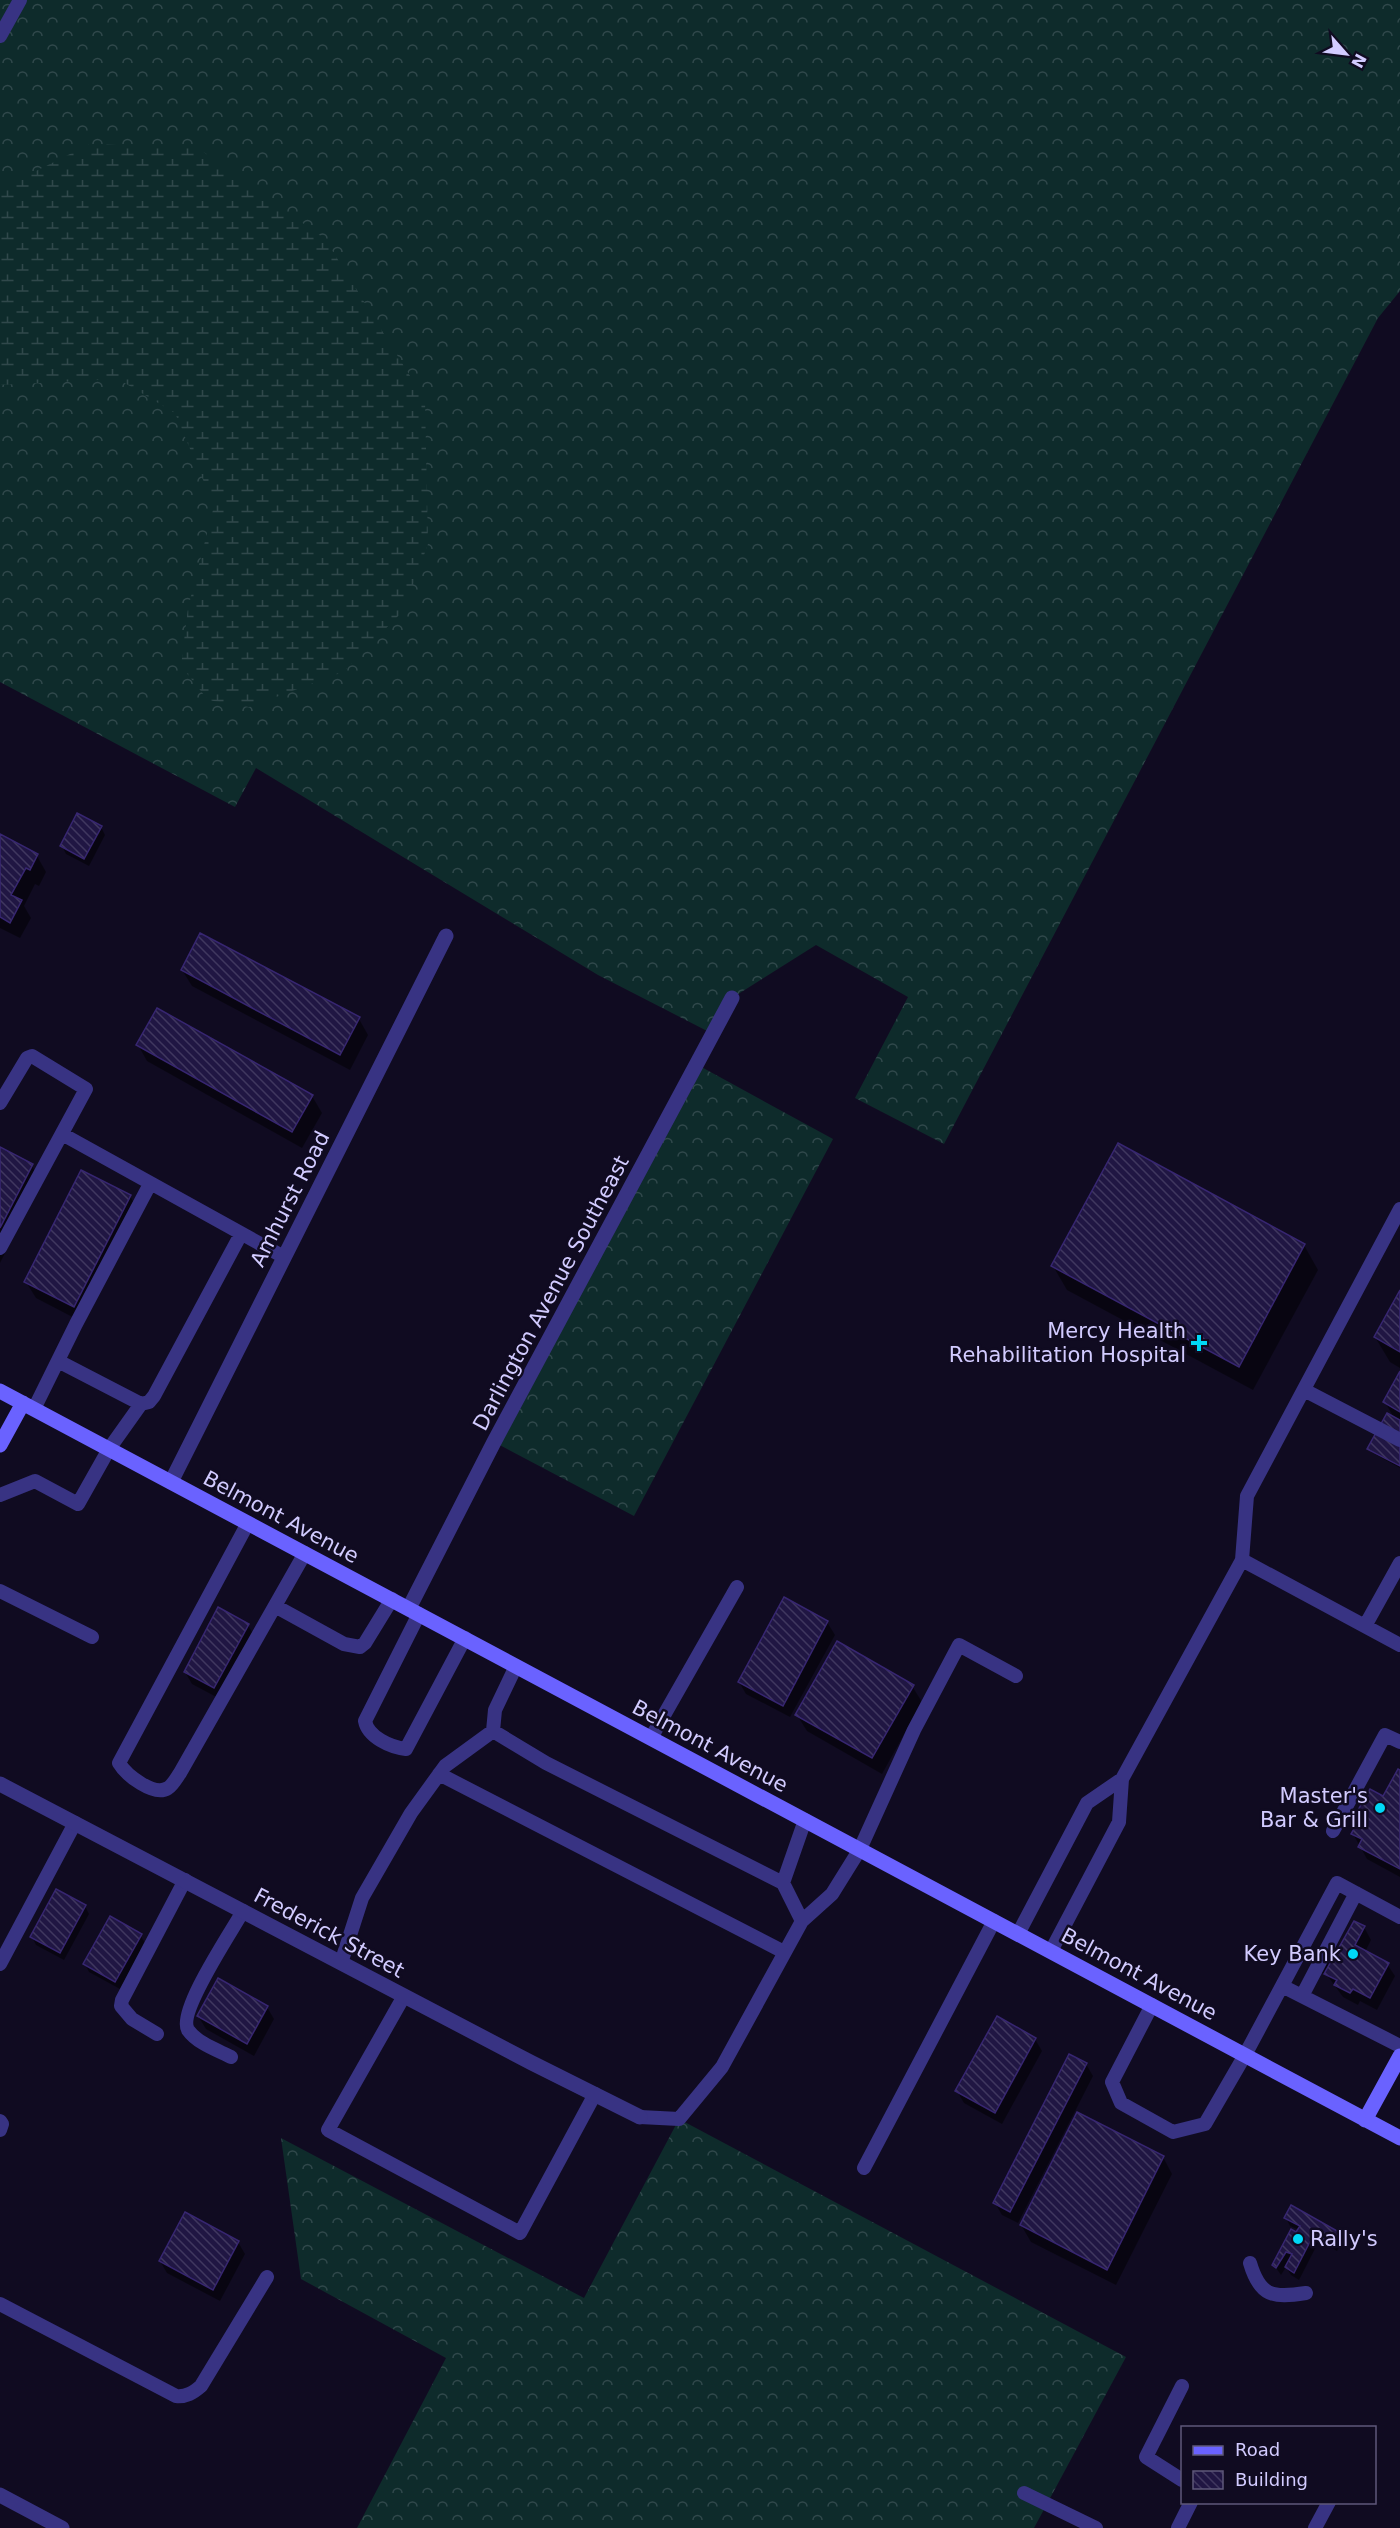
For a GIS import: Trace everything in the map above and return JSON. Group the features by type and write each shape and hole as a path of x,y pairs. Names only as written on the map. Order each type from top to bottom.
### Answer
{"main road":[{"name":"Belmont Avenue","path":"0,1391 1400,2138"},
{"path":"0,1445 29,1406"},
{"path":"1365,2120 1400,2056"}],"street":[{"name":"Amhurst Road","path":"171,1482 446,936"},
{"name":"Darlington Avenue Southeast","path":"414,1611 498,1436 732,998"},
{"name":"Frederick Street","path":"0,1784 640,2117"},
{"path":"0,2494 62,2528"}],"lane":[{"path":"0,36 20,0"},
{"path":"0,1103 27,1058 32,1056 86,1089 0,1248"},
{"path":"62,1134 284,1257"},
{"path":"29,1406 58,1361 150,1184"},
{"path":"1051,1951 1119,1822 1122,1779 1242,1560 1247,1496 1400,1209"},
{"path":"0,1495 35,1481 78,1504 109,1449 141,1404 148,1402 154,1396 241,1234"},
{"path":"58,1361 141,1404"},
{"path":"1304,1390 1400,1440"},
{"path":"248,1523 128,1744 120,1763 125,1774 159,1791 168,1788 180,1773 305,1553"},
{"path":"1242,1560 1400,1645"},
{"path":"1365,1626 1400,1563"},
{"path":"651,1738 737,1587"},
{"path":"1,1595 92,1637"},
{"path":"274,1606 344,1644 360,1647 365,1643 392,1599"},
{"path":"414,1611 365,1721 367,1729 375,1737 406,1749 465,1638"},
{"path":"640,2117 679,2119 722,2067 802,1921 832,1894 860,1849 914,1730 959,1645 1016,1676"},
{"path":"341,1963 362,1898 411,1813 445,1766 493,1731 495,1710 516,1666"},
{"path":"493,1731 546,1763 783,1883 802,1921"},
{"path":"1333,1831 1385,1735 1400,1743"},
{"path":"439,1774 784,1952"},
{"path":"1018,1934 1087,1803 1122,1779"},
{"path":"783,1883 805,1820"},
{"path":"0,1964 75,1823"},
{"path":"157,2034 132,2019 122,2006 122,2000 185,1880"},
{"path":"1152,2005 1112,2082 1121,2103 1173,2132 1205,2124 1245,2055 1337,1882 1400,1917"},
{"path":"1302,1996 1356,1893"},
{"path":"231,2057 202,2042 190,2032 186,2020 195,1994 243,1911"},
{"path":"864,2168 994,1921"},
{"path":"1282,1986 1400,2046"},
{"path":"404,1996 328,2130 520,2232 595,2094"},
{"path":"0,2121 2,2124 0,2130"},
{"path":"1250,2263 1255,2281 1262,2289 1285,2296 1306,2294"},
{"path":"0,2304 115,2365 182,2397 193,2393 201,2386 267,2277"},
{"path":"1181,2479 1146,2457 1182,2386"},
{"path":"1024,2493 1096,2528"},
{"path":"1179,2528 1190,2504"},
{"path":"1315,2528 1328,2504"}],"green space":[{"path":"0,0 1400,0 1400,291 1378,318 944,1144 855,1098 908,997 816,945 732,998 713,1034 598,975 256,768 235,807 0,682"},
{"path":"90,144 198,148 325,239 425,400 428,544 404,610 343,672 249,707 208,700 181,666 188,608 214,506 175,413 118,379 0,385 0,189"},
{"path":"696,1064 833,1139 634,1516 494,1442"},
{"path":"679,2119 1126,2357 1034,2528 357,2528 446,2358 301,2279 281,2138 584,2298"}],"building":[{"path":"77,813 102,826 84,859 60,846"},
{"path":"0,834 38,854 30,870 26,868 11,895 22,900 10,923 0,917"},
{"path":"200,933 360,1017 340,1055 181,970"},
{"path":"157,1008 313,1095 292,1132 136,1045"},
{"path":"1118,1143 1305,1244 1239,1367 1051,1266"},
{"path":"0,1147 33,1164 0,1228"},
{"path":"81,1170 131,1195 74,1307 24,1282"},
{"path":"1400,1290 1400,1352 1374,1337"},
{"path":"1400,1371 1400,1412 1383,1402"},
{"path":"1387,1413 1400,1420 1400,1466 1367,1449"},
{"path":"784,1597 828,1621 783,1706 738,1682"},
{"path":"218,1607 249,1624 214,1688 184,1672"},
{"path":"837,1641 914,1685 872,1758 795,1715"},
{"name":"Master's Bar & Grill","path":"1398,1769 1400,1770 1400,1869 1358,1847 1362,1839 1351,1834 1358,1822 1353,1819 1370,1789 1383,1796"},
{"path":"56,1889 86,1905 60,1953 30,1937"},
{"path":"110,1916 142,1934 115,1982 83,1964"},
{"name":"Key Bank","path":"1354,1921 1365,1926 1355,1945 1389,1963 1370,1998 1353,1989 1350,1993 1334,1985 1337,1980 1324,1974"},
{"path":"218,1978 268,2006 247,2044 197,2016"},
{"path":"997,2016 1036,2038 995,2113 955,2091"},
{"path":"1069,2054 1087,2063 1010,2212 993,2203"},
{"path":"1077,2112 1164,2156 1107,2270 1020,2225"},
{"name":"Rally's","path":"1291,2205 1339,2232 1332,2244 1314,2234 1294,2273 1285,2267 1292,2254 1286,2252 1276,2268 1272,2265 1291,2229 1296,2232 1300,2226 1284,2218"},
{"path":"185,2212 239,2241 213,2290 159,2261"}],"place":[{"name":"Mercy Health Rehabilitation Hospital","path":"1199,1343"},
{"name":"Master's Bar & Grill","path":"1380,1808"},
{"name":"Key Bank","path":"1353,1954"},
{"name":"Rally's","path":"1298,2239"}]}
